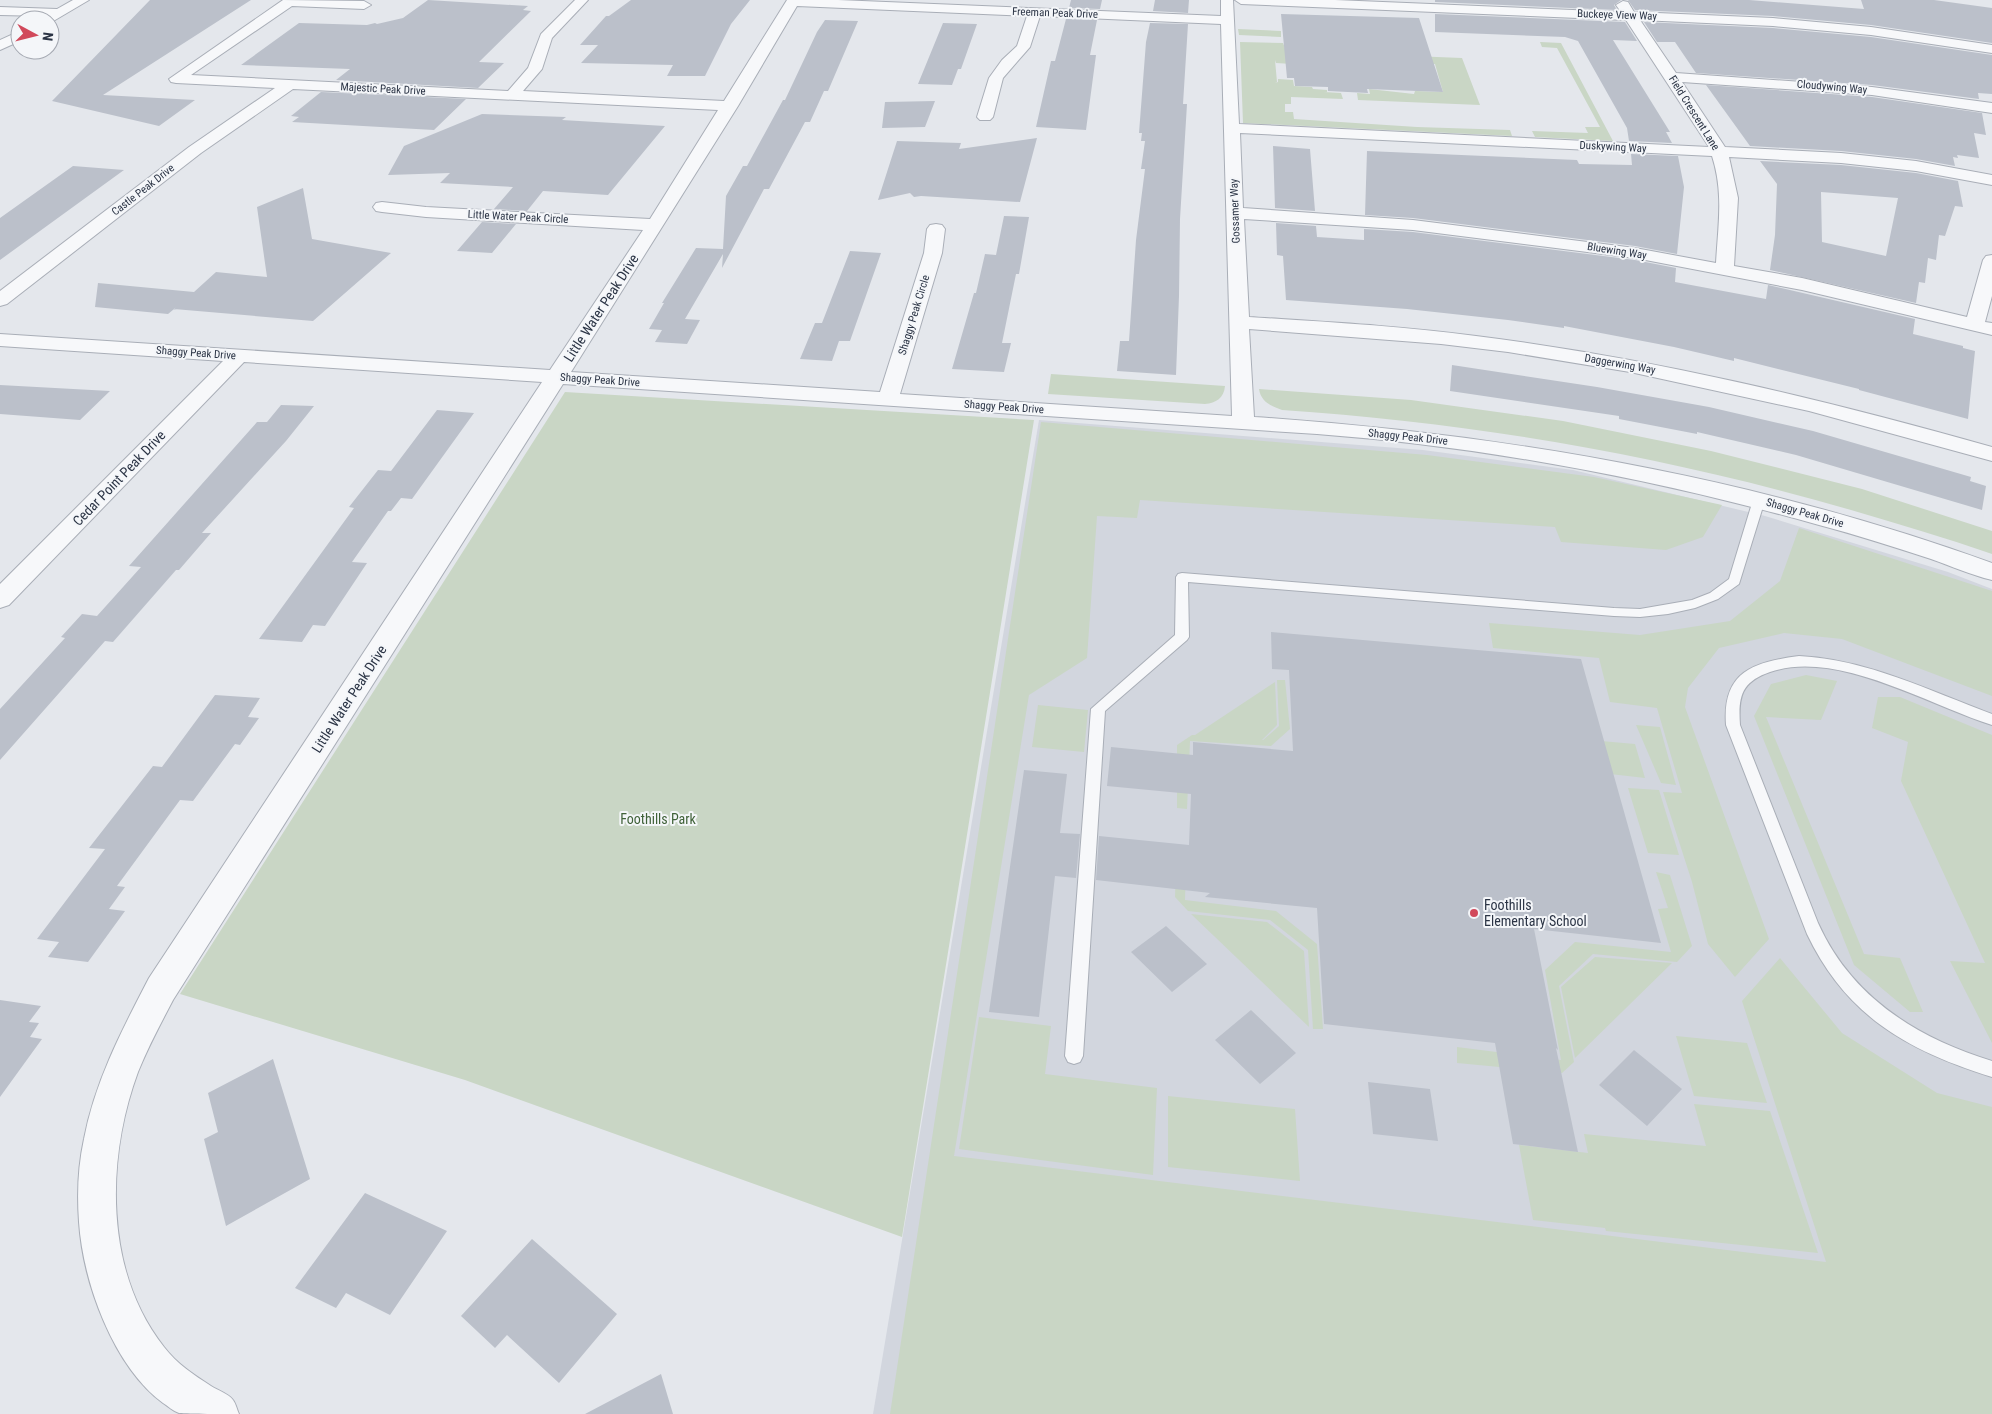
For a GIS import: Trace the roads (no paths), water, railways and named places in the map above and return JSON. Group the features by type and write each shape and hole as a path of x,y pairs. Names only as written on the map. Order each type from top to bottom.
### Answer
{"street":[{"path":"60,13 83,0"},
{"path":"512,96 535,69 546,37 582,0"},
{"name":"Gossamer Way","path":"1227,0 1243,423"},
{"name":"Buckeye View Way","path":"1240,0 1803,24 1992,49"},
{"name":"Field Crescent Lane","path":"1620,0 1715,142 1726,174 1730,206 1725,269"},
{"path":"291,1 364,5"},
{"name":"Majestic Peak Drive","path":"291,1 176,79 730,106"},
{"name":"Freeman Peak Drive","path":"793,1 1228,20"},
{"name":"Little Water Peak Drive","path":"218,1414 166,1379 141,1350 123,1315 109,1281 100,1246 96,1210 97,1170 104,1129 116,1085 136,1037 161,989 655,225 793,1"},
{"path":"985,117 996,78 1023,47 1035,12"},
{"name":"Cloudywing Way","path":"1671,77 1846,87 1992,108"},
{"name":"Castle Peak Drive","path":"0,300 202,145 288,85"},
{"name":"Duskywing Way","path":"1232,128 1867,160 1924,167 1992,180"},
{"name":"Little Water Peak Circle","path":"382,207 426,212 655,225"},
{"name":"Bluewing Way","path":"1235,213 1349,219 1477,232 1636,253 1821,288 1983,326"},
{"name":"Shaggy Peak Circle","path":"888,399 933,252 936,229"},
{"path":"1983,326 1992,260"},
{"name":"Daggerwing Way","path":"1239,322 1450,338 1632,366 1784,398 1992,454"},
{"name":"Shaggy Peak Drive","path":"0,340 1243,423 1404,436 1574,460 1759,500 1868,531 1992,572"},
{"name":"Cedar Point Peak Drive","path":"6,588 239,356"}],"lane":[{"path":"1074,1056 1098,709 1182,636 1182,577 1640,613 1668,610 1714,596 1735,581 1759,500"},
{"path":"1992,720 1870,674 1841,665 1819,662 1783,664 1766,668 1751,675 1738,685 1731,706 1733,725 1818,940 1841,977 1859,997 1886,1020 1918,1041 1943,1054 1992,1070"}],"place":[{"name":"Foothills Elementary School","path":"1474,913"}],"park label":[{"name":"Foothills Park","path":"658,819"}]}
